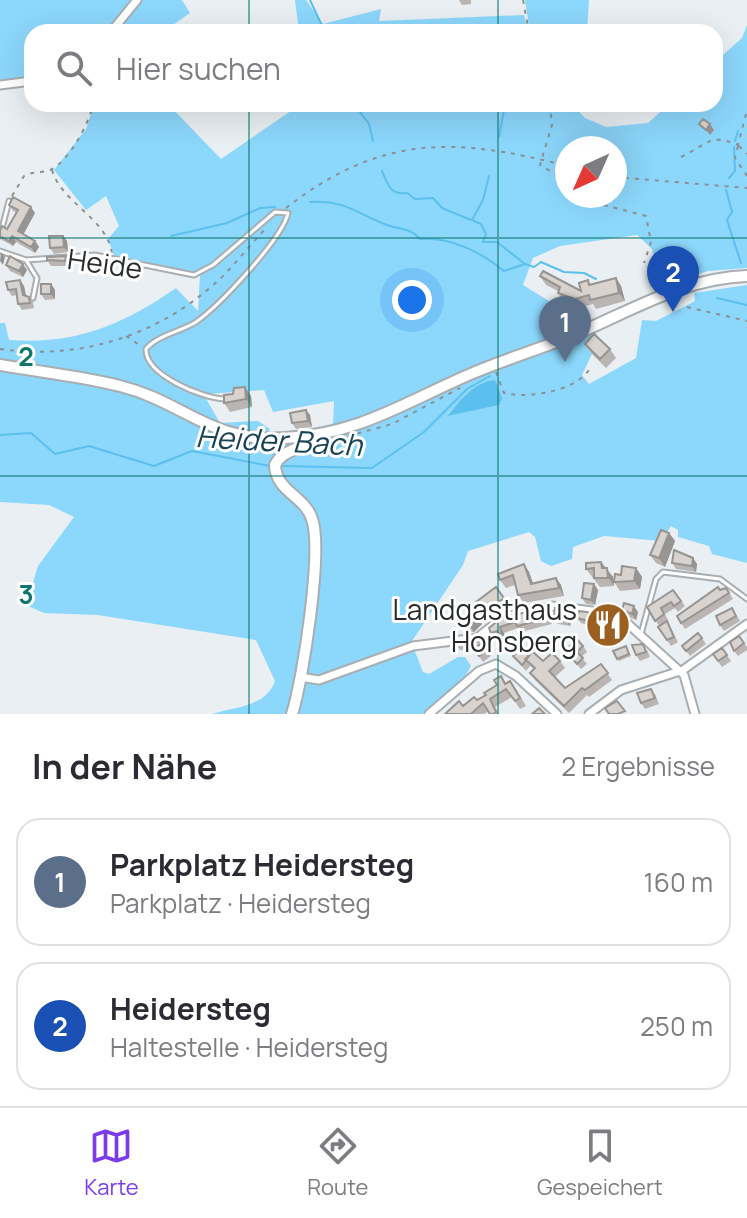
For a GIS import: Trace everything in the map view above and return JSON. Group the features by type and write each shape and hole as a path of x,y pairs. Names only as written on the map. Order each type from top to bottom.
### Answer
{"main road":[{"path":"0,365 121,386 225,433 270,439 312,436 373,422 495,365 564,340 677,289 711,280 747,276"},
{"path":"292,714 300,677 315,538 310,513 280,484 275,466 281,455 308,443 312,436"}],"street":[{"path":"118,24 137,0"},
{"path":"0,85 24,82"},
{"path":"300,677 319,680 413,646 477,638 502,618 540,607 592,611 627,623 673,662 676,670 686,678 695,714"},
{"path":"589,714 610,696 688,667 747,624"},
{"path":"429,714 479,671 496,664 516,676 557,714"}],"lane":[{"path":"0,236 9,201"},
{"name":"Heide","path":"0,251 26,260 73,255 111,258 183,275 207,270 275,212 288,213 264,251 233,288 196,321 149,345 145,354"},
{"name":"Heide","path":"26,260 37,278 33,298"},
{"path":"145,354 152,364 183,388 210,398 236,399"},
{"path":"641,634 656,579 663,572 720,579 747,599"}],"path":[{"path":"523,0 528,24"},
{"path":"747,110 735,158 747,176"},
{"path":"9,201 24,176 52,169 86,128 91,112"},
{"path":"551,112 552,125 540,165 555,174"},
{"path":"681,157 713,138 721,137 738,145 747,154"},
{"path":"52,169 56,182 100,229 112,250 111,258"},
{"path":"627,178 747,188"},
{"path":"615,208 646,216 651,242 644,263"},
{"path":"687,307 747,321"},
{"path":"126,336 141,345 145,354"},
{"path":"495,365 504,393 514,396 546,392 575,382 589,370"}],"shaded area":[{"path":"0,0 135,0 116,24 24,24 24,81 0,83"},
{"path":"138,0 182,0 190,13 174,24 122,24"},
{"path":"295,0 306,0 323,24 298,24"},
{"path":"525,0 589,0 588,24 529,24"},
{"path":"381,9 379,21 524,15 526,24 323,24"},
{"path":"747,25 747,268 708,271 659,286 652,249 637,235 560,246 533,258 523,285 557,306 572,331 386,413 316,432 333,424 334,401 273,412 264,390 206,394 205,397 220,423 258,421 270,429 265,438 312,436 277,463 312,443 375,425 481,372 540,354 595,330 598,341 582,375 589,384 636,358 642,320 656,321 695,301 694,293 747,285 747,563 712,554 709,546 678,537 678,530 671,526 661,541 604,536 573,547 572,559 551,566 541,561 535,537 529,532 468,551 463,565 410,644 321,678 307,672 315,538 289,714 212,714 249,705 271,690 275,681 256,640 98,615 44,613 26,605 38,566 74,517 49,505 0,502 0,323 5,323 9,340 33,341 77,336 117,322 176,288 198,311 200,275 115,258 108,239 119,226 106,196 86,210 54,170 86,129 91,112 176,112 221,159 289,112 579,112 585,118 606,127 648,123 660,112 723,112 723,55 742,38","holes":["484,382 499,405 447,415 466,394"]},
{"path":"495,380 502,398 499,405 447,416 474,388"},
{"path":"414,649 423,672 429,674 458,657 465,657 471,666 461,683 423,714 293,714 303,685"}],"building":[{"path":"703,119 710,124 706,130 699,124"},
{"path":"13,197 31,207 18,231 35,241 31,247 12,236 9,241 0,236 2,226 7,229 18,210 9,205"},
{"path":"49,236 63,236 64,247 50,248"},
{"path":"10,256 23,264 19,271 6,265"},
{"path":"66,256 65,261 47,260 47,257"},
{"path":"543,271 581,291 579,283 588,280 589,285 616,278 619,293 590,300 589,295 575,299 558,293 560,287 540,276"},
{"path":"20,280 23,295 29,297 30,303 18,304 16,289 8,290 6,282"},
{"path":"41,284 51,284 51,294 41,294"},
{"path":"575,299 580,306 568,314 563,307"},
{"path":"594,334 610,349 600,359 585,344"},
{"path":"245,387 246,399 224,403 224,395 233,394 234,388"},
{"path":"306,410 308,421 292,423 290,413"},
{"path":"661,530 669,533 659,558 650,555"},
{"path":"674,550 693,558 692,566 672,563"},
{"path":"601,562 602,568 607,568 608,578 594,578 594,568 586,569 586,563"},
{"path":"524,564 531,584 556,578 559,588 518,595 513,575 500,580 498,574"},
{"path":"622,566 636,568 634,581 614,582 615,574 621,575"},
{"path":"584,583 594,584 591,600 582,598"},
{"path":"496,587 504,598 483,613 476,602"},
{"path":"718,587 720,590 726,588 729,593 681,623 677,616"},
{"path":"673,590 681,601 674,606 671,602 661,608 664,614 655,621 647,607"},
{"path":"624,603 634,606 632,614 622,610"},
{"path":"544,608 548,618 500,627 502,638 497,631 491,633 489,628 501,618"},
{"path":"555,608 568,610 566,621 554,619"},
{"path":"732,608 736,616 720,625 716,616"},
{"path":"579,611 610,620 609,624 577,618"},
{"path":"471,615 478,618 470,626 465,626"},
{"path":"667,621 674,637 667,640 658,627"},
{"path":"698,633 702,638 686,651 682,646"},
{"path":"739,636 744,643 734,651 730,642"},
{"path":"575,637 583,646 577,652 583,658 577,664 570,656 573,653 569,648"},
{"path":"468,639 468,644 456,644 456,641"},
{"path":"482,643 487,651 479,656 474,648"},
{"path":"643,644 646,652 636,655 632,645"},
{"path":"626,646 629,654 617,659 613,651"},
{"path":"521,648 529,656 522,665 513,656"},
{"path":"722,648 727,655 718,661 713,654"},
{"path":"533,652 543,661 552,653 560,661 549,671 565,688 601,664 608,673 585,690 582,688 564,706 530,673 535,668 525,659"},
{"path":"501,676 505,684 510,681 520,698 515,701 506,689 490,699 496,712 493,714 483,703 471,714 445,714 459,701 463,706 474,697 477,700 486,695 484,693 497,685 494,680"},
{"path":"651,689 655,698 641,703 637,693"},
{"path":"617,701 625,711 609,714 605,708"}],"waterway":[{"path":"310,0 321,24"},
{"path":"360,112 369,124 373,141"},
{"path":"499,137 504,112"},
{"path":"735,141 738,131"},
{"path":"729,178 735,171 734,147"},
{"path":"382,171 393,191 407,193 415,199 433,198 442,208 471,220"},
{"path":"489,176 483,200 472,220 481,224 486,234 483,242 497,242 525,264"},
{"path":"726,190 732,212 727,220 741,263"},
{"path":"310,202 341,205 409,231 420,239 454,243 486,258 504,271 525,264 534,267 541,262 564,272 584,273 596,279"},
{"path":"171,236 227,223 260,208 275,207"},
{"name":"Heider Bach","path":"717,298 747,305"},
{"name":"Heider Bach","path":"280,466 372,468 424,432 467,389 490,376"},
{"name":"Heider Bach","path":"0,435 31,433 55,454 89,446 154,466 192,451 270,466"}],"place":[{"name":"Heidersteg","path":"673,312"},
{"name":"Parkplatz Heidersteg","path":"565,362"},
{"name":"Landgasthaus Honsberg","path":"608,625"}]}
